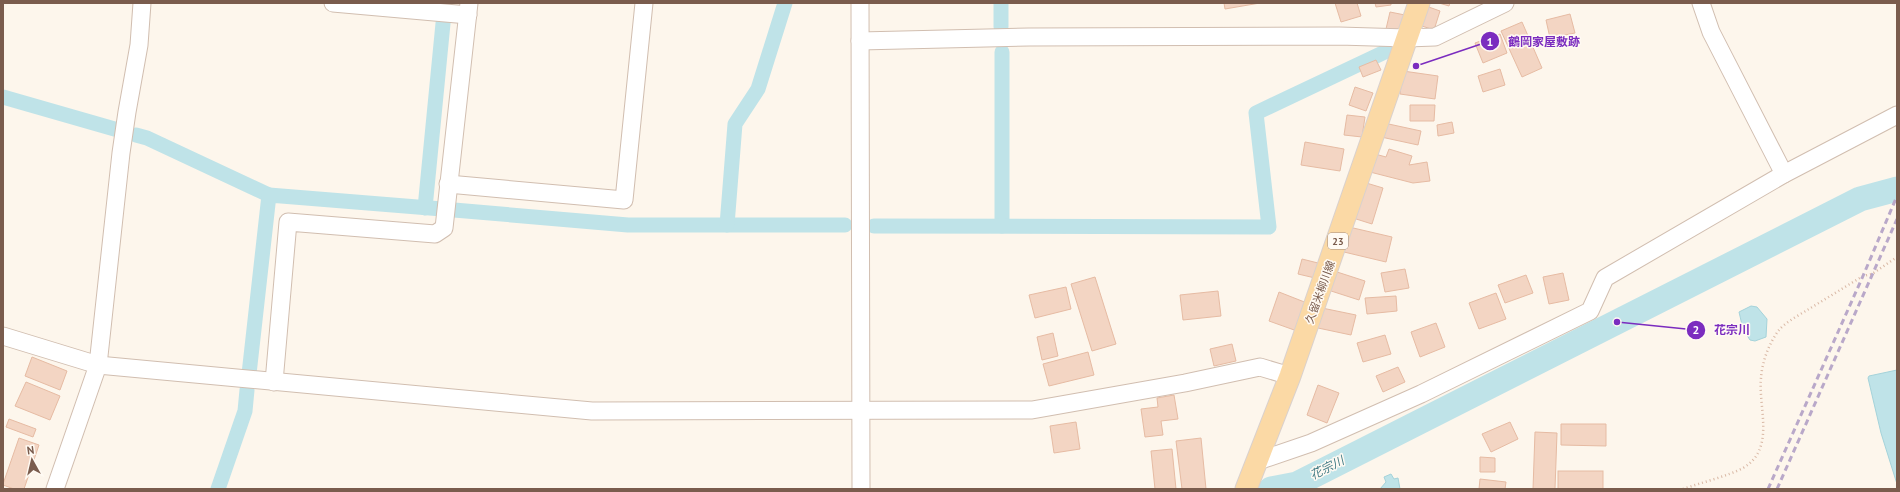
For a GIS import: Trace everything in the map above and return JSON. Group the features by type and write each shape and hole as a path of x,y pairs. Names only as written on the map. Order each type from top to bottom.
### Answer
{"main road":[{"name":"久留米柳川線","path":"1252,476 1290,376 1419,3"}],"street":[{"path":"55,489 98,365 121,153 140,45 142,3"},
{"path":"274,382 288,222 435,234 444,228 469,9 333,3"},
{"path":"448,184 624,200 644,3"},
{"path":"860,3 861,489"},
{"path":"860,41 1037,37 1435,37 1504,3"},
{"path":"1700,3 1711,32 1784,174"},
{"path":"1252,476 1311,443 1421,394 1590,311 1606,278 1784,174 1897,115"},
{"path":"3,336 98,365 592,411 1032,410 1178,384 1260,367 1290,376"}],"path":[{"path":"1682,489 1743,468 1758,455 1762,447 1764,434 1760,398 1761,378 1766,356 1780,330 1796,317 1864,276 1872,274 1897,257"}],"water":[{"path":"1751,306 1757,307 1767,319 1766,337 1755,341 1750,340 1743,329 1739,312"},
{"path":"1897,370 1897,484 1881,433 1868,378 1869,376"},
{"path":"1391,474 1394,479 1398,478 1400,489 1380,489 1386,482 1384,477"}],"building":[{"path":"1224,3 1260,3 1225,9"},
{"path":"1335,3 1357,3 1361,16 1341,22"},
{"path":"1375,3 1391,3 1391,5 1376,7"},
{"path":"1439,3 1450,3 1449,6"},
{"path":"1426,6 1440,11 1434,30 1419,25"},
{"path":"1390,12 1405,15 1401,32 1386,29"},
{"path":"1570,14 1575,33 1550,38 1546,20"},
{"path":"1522,22 1542,68 1522,77 1501,31"},
{"path":"1500,34 1507,53 1483,63 1475,43"},
{"path":"1376,60 1381,70 1363,77 1359,67"},
{"path":"1500,69 1505,85 1483,92 1478,76"},
{"path":"1403,71 1438,76 1435,99 1400,94"},
{"path":"1355,87 1373,93 1366,111 1349,105"},
{"path":"1410,105 1435,105 1434,121 1410,121"},
{"path":"1347,115 1365,117 1362,137 1344,135"},
{"path":"1452,122 1454,133 1438,136 1437,125"},
{"path":"1384,123 1421,131 1418,145 1381,137"},
{"path":"1305,142 1344,149 1340,171 1301,165"},
{"path":"1389,149 1412,156 1409,165 1427,162 1430,181 1413,183 1370,172 1375,154 1386,157"},
{"path":"1363,182 1383,188 1372,224 1353,218"},
{"path":"1349,227 1392,237 1386,262 1344,252"},
{"path":"1302,259 1318,263 1315,278 1298,274"},
{"path":"1405,269 1409,288 1385,292 1381,273"},
{"path":"1334,271 1365,281 1359,300 1328,290"},
{"path":"1563,273 1569,300 1549,304 1543,277"},
{"path":"1526,275 1533,293 1505,303 1498,285"},
{"path":"1095,277 1116,344 1092,351 1071,284"},
{"path":"1066,287 1071,309 1035,318 1029,295"},
{"path":"1218,291 1221,316 1183,320 1180,295"},
{"path":"1279,292 1307,303 1297,331 1269,321"},
{"path":"1496,293 1506,319 1479,329 1469,303"},
{"path":"1396,296 1397,311 1367,314 1365,298"},
{"path":"1322,308 1356,315 1351,335 1318,328"},
{"path":"1436,323 1445,347 1420,357 1411,332"},
{"path":"1053,333 1058,356 1042,360 1037,337"},
{"path":"1385,335 1391,354 1363,362 1357,343"},
{"path":"1232,344 1236,361 1214,366 1210,349"},
{"path":"1088,352 1094,375 1049,386 1043,364"},
{"path":"32,357 67,371 60,390 25,376"},
{"path":"1398,367 1405,382 1383,392 1376,376"},
{"path":"26,382 60,396 50,420 15,406"},
{"path":"1318,385 1339,393 1327,423 1307,415"},
{"path":"1174,395 1178,419 1161,421 1163,435 1145,437 1141,409 1158,407 1157,398"},
{"path":"9,419 36,429 33,437 6,427"},
{"path":"1076,422 1080,449 1054,453 1050,426"},
{"path":"1510,422 1518,439 1491,452 1482,434"},
{"path":"1561,424 1606,424 1606,446 1561,445"},
{"path":"1535,432 1557,433 1555,489 1533,489"},
{"path":"19,438 39,445 24,489 14,489 3,484"},
{"path":"1201,438 1206,489 1182,489 1176,441"},
{"path":"1172,449 1176,489 1155,489 1151,451"},
{"path":"1480,457 1495,458 1495,472 1480,472"},
{"path":"1558,471 1603,471 1603,489 1558,489"},
{"path":"1480,479 1506,482 1505,489 1479,489"}],"waterway":[{"path":"425,208 445,3"},
{"path":"727,225 735,124 758,89 785,3"},
{"path":"1001,3 1001,27"},
{"path":"874,226 1269,227 1256,113 1389,50"},
{"path":"1002,52 1002,226"},
{"path":"3,97 118,130"},
{"path":"136,135 147,138 269,195"},
{"name":"花宗川","path":"1271,489 1297,484 1860,199 1897,189"},
{"path":"249,374 269,195 442,209"},
{"path":"454,210 628,225 845,225"},
{"path":"218,489 245,411 247,390"}],"railway":[{"path":"1768,489 1897,196"},
{"path":"1777,489 1897,219"}],"place":[{"name":"鶴岡家屋敷跡","path":"1416,66"},
{"name":"花宗川","path":"1617,322"}]}
